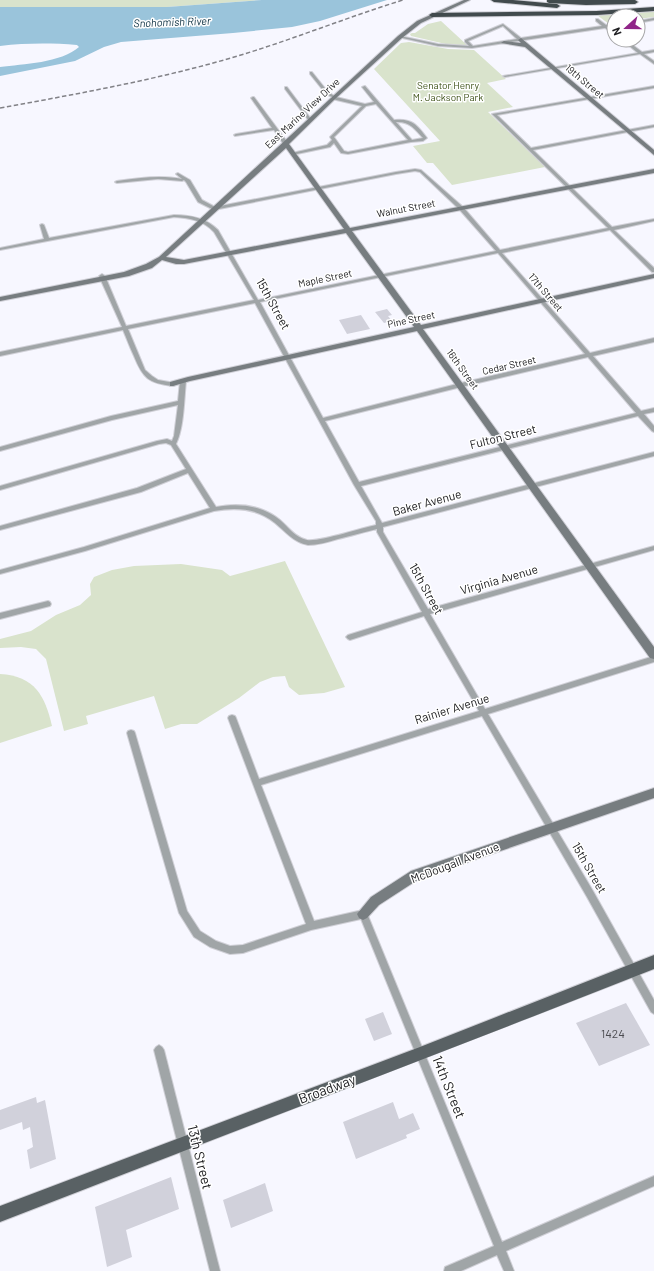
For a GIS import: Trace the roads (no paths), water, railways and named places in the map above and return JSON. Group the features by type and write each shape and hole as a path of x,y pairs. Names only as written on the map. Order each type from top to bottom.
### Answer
{"highway":[{"path":"495,0 577,7 625,7 654,5"},
{"path":"532,0 586,3 639,2"},
{"path":"450,8 493,14"},
{"path":"432,15 597,13 654,8"}],"main road":[{"name":"Broadway","path":"0,1214 182,1143 420,1054 654,962"}],"street":[{"name":"East Marine View Drive","path":"0,299 138,270 149,266 161,258 203,220 400,37 419,22 468,0"},
{"path":"597,20 606,27"},
{"name":"19th Street","path":"472,47 466,41 503,25 654,153"},
{"path":"400,37 443,45 472,47 606,27"},
{"path":"504,42 526,45"},
{"path":"634,48 654,63"},
{"path":"506,76 654,51"},
{"path":"311,73 327,93 334,97 366,105 377,103"},
{"path":"364,87 411,141"},
{"path":"654,87 494,114 654,271"},
{"path":"286,88 310,120"},
{"name":"16th Street","path":"252,98 319,188 654,655"},
{"path":"366,105 332,137 343,152 346,153 423,140 425,138 409,121 394,121"},
{"path":"530,149 654,126"},
{"path":"236,135 274,129"},
{"path":"274,154 285,152 294,154 328,146 334,141"},
{"name":"17th Street","path":"319,188 409,171 422,170 461,208 654,430"},
{"name":"Walnut Street","path":"161,258 176,262 184,262 654,170"},
{"path":"178,174 188,181 200,201 214,209 319,188"},
{"path":"117,182 156,177 171,177 188,181"},
{"path":"0,249 174,216 183,216 203,220"},
{"name":"15th Street","path":"203,220 212,225 258,301 357,485 379,521 380,532 425,613 552,828 654,1009"},
{"name":"Maple Street","path":"0,354 654,220"},
{"path":"42,225 47,240"},
{"name":"Pine Street","path":"173,384 188,379 419,327 654,276"},
{"name":"East Marine View Drive","path":"0,295 103,277"},
{"path":"103,277 143,371 158,383 173,384"},
{"name":"Cedar Street","path":"323,420 461,385 654,340"},
{"path":"174,444 177,436 183,381"},
{"path":"0,449 111,418 181,402"},
{"name":"Fulton Street","path":"357,485 654,410"},
{"path":"0,488 159,442 167,442 174,444 214,510"},
{"name":"Baker Avenue","path":"0,572 232,506 256,509 271,516 293,536 307,542 322,541 654,454"},
{"path":"0,528 138,490 189,470"},
{"name":"Virginia Avenue","path":"350,636 425,613 654,548"},
{"path":"0,616 48,604"},
{"name":"Rainier Avenue","path":"257,783 654,659"},
{"path":"232,718 311,926"},
{"path":"130,733 183,913 197,934 213,944 230,950 243,949 311,926 363,914"},
{"name":"McDougall Avenue","path":"363,914 375,901 415,875 654,793"},
{"name":"14th Street","path":"363,914 508,1271"},
{"name":"13th Street","path":"159,1050 215,1271"},
{"path":"449,1271 654,1181"}],"water":[{"name":"Snohomish River","path":"262,0 387,0 320,21 292,27 121,42 104,47 75,61 0,76 0,67 52,60 79,47 77,45 48,44 19,44 0,46 0,7 167,7"}],"railway":[{"path":"0,108 116,86 202,66 274,44 403,0"}],"park label":[{"name":"Senator Henry M. Jackson Park","path":"448,90"}]}
